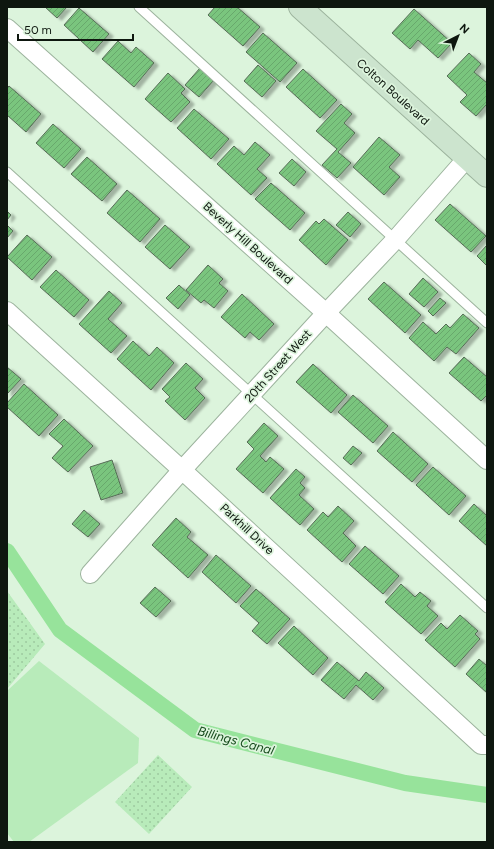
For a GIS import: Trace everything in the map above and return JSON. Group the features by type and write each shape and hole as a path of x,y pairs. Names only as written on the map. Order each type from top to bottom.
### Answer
{"street":[{"name":"Colton Boulevard","path":"300,7 487,176"},
{"name":"Beverly Hill Boulevard","path":"7,28 326,313 487,460"},
{"name":"20th Street West","path":"90,574 182,470 394,240 467,158"},
{"name":"Parkhill Drive","path":"7,311 481,745 487,745"}],"lane":[{"path":"139,7 487,323"},
{"path":"7,172 487,608"}],"green space":[{"path":"7,591 45,644 7,689"},
{"path":"39,661 139,738 138,763 29,842 14,842 7,833 7,691"},
{"path":"158,755 192,787 149,834 115,802"}],"building":[{"path":"45,7 67,7 57,18"},
{"path":"215,7 237,7 260,27 243,46 208,15"},
{"path":"79,8 109,34 93,52 64,25"},
{"path":"414,9 452,43 438,58 418,40 410,49 392,33"},
{"path":"263,33 297,63 280,82 246,52"},
{"path":"118,41 131,53 136,47 154,63 134,87 102,59"},
{"path":"469,53 481,64 474,72 487,83 487,104 476,116 460,102 467,95 447,76"},
{"path":"258,65 276,81 262,97 244,81"},
{"path":"200,68 214,80 199,97 185,85"},
{"path":"303,69 337,100 320,118 286,87"},
{"path":"168,73 185,89 181,93 190,102 171,122 145,99"},
{"path":"9,86 41,114 26,132 7,115 7,88"},
{"path":"341,104 352,114 344,123 355,133 338,152 351,163 337,178 322,165 337,149 316,131"},
{"path":"194,109 229,139 211,159 177,128"},
{"path":"53,124 81,149 64,168 36,143"},
{"path":"379,137 400,155 389,167 400,177 384,195 353,167"},
{"path":"255,142 270,155 257,169 267,178 251,195 217,164 234,146 244,155"},
{"path":"87,157 117,184 102,201 71,174"},
{"path":"292,159 306,172 294,186 279,173"},
{"path":"271,183 305,213 290,230 255,199"},
{"path":"127,190 160,219 140,242 107,213"},
{"path":"450,204 486,236 471,252 435,220"},
{"path":"7,211 11,215 7,220"},
{"path":"348,212 361,224 350,237 336,225"},
{"path":"324,219 348,240 326,265 299,240 316,221 319,224"},
{"path":"7,225 13,231 7,238"},
{"path":"165,225 190,247 170,269 145,247"},
{"path":"27,235 52,257 32,280 7,257"},
{"path":"487,245 487,266 477,256"},
{"path":"208,265 223,279 219,283 228,291 214,308 204,300 201,303 186,290"},
{"path":"56,270 89,300 74,317 40,287"},
{"path":"423,278 438,292 424,307 409,294"},
{"path":"384,282 421,315 405,333 368,299"},
{"path":"179,285 190,295 178,309 166,298"},
{"path":"109,291 122,303 108,319 127,336 111,353 79,324"},
{"path":"242,294 274,324 259,340 250,332 245,338 221,317"},
{"path":"440,298 446,303 433,316 428,311"},
{"path":"463,314 479,328 456,354 447,347 434,361 409,338 423,322 436,334 446,324 450,328"},
{"path":"133,341 149,356 157,347 174,363 151,390 117,359"},
{"path":"464,357 487,377 487,395 481,401 449,373"},
{"path":"186,363 203,379 195,388 205,398 185,420 165,401 170,397 162,389"},
{"path":"313,364 347,395 331,413 296,382"},
{"path":"7,367 21,379 7,394"},
{"path":"24,384 58,415 39,436 7,407 7,403"},
{"path":"353,395 388,426 373,443 338,412"},
{"path":"64,419 93,446 68,472 52,458 63,446 49,434"},
{"path":"264,423 278,436 260,456 266,462 270,457 284,469 263,493 236,469 254,449 247,442"},
{"path":"393,432 428,464 412,482 377,451"},
{"path":"353,446 362,453 351,465 343,458"},
{"path":"112,460 123,493 101,500 90,467"},
{"path":"433,467 466,496 449,515 416,485"},
{"path":"296,469 305,477 300,483 305,488 299,495 314,509 300,525 270,498"},
{"path":"474,504 487,516 487,546 459,521"},
{"path":"338,506 354,521 343,533 356,546 342,562 307,530 323,512 328,517"},
{"path":"84,510 100,524 88,537 72,524"},
{"path":"176,518 191,532 187,537 208,555 188,578 152,545"},
{"path":"365,546 399,576 383,594 349,564"},
{"path":"216,555 251,586 236,603 202,572"},
{"path":"401,584 415,597 420,592 431,601 427,606 438,616 421,634 385,602"},
{"path":"155,587 171,601 156,617 140,603"},
{"path":"256,589 290,619 267,644 252,631 259,623 240,606"},
{"path":"460,615 478,631 475,634 480,639 455,667 425,640 441,623 447,629"},
{"path":"294,626 328,658 313,675 278,643"},
{"path":"479,659 487,666 487,693 466,674"},
{"path":"337,662 359,681 366,672 384,688 373,700 356,685 344,699 321,680"}],"waterway":[{"name":"Billings Canal","path":"7,551 60,630 195,730 405,783 487,795"}]}
